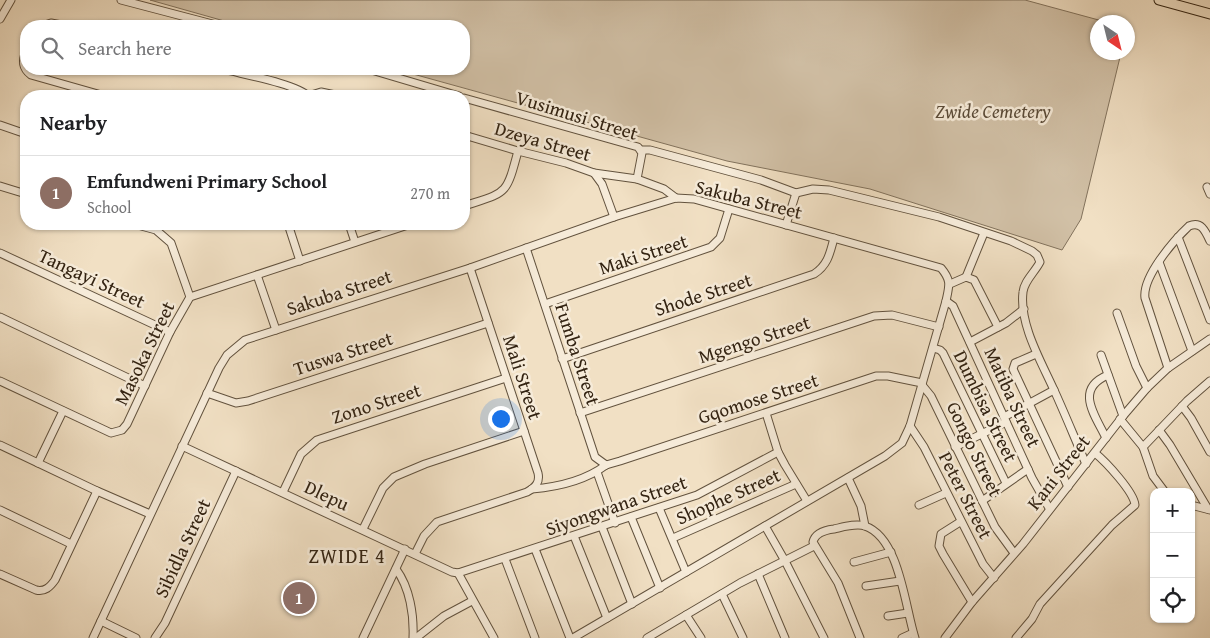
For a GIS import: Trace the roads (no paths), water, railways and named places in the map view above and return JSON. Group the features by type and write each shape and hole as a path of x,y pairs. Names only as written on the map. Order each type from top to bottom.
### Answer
{"main road":[{"path":"1159,0 1210,14"}],"street":[{"path":"0,20 11,0"},
{"path":"121,0 197,20"},
{"path":"31,75 84,90"},
{"path":"246,75 296,90"},
{"path":"388,75 439,90"},
{"name":"Vusimusi Street","path":"470,100 638,147 642,153 637,179"},
{"path":"0,126 20,132"},
{"name":"Dzeya Street","path":"470,137 594,172 602,184 614,217"},
{"path":"641,150 650,150 761,180 796,193 813,189 829,190 939,217 1011,241 1036,255 1040,262 1036,271 1026,282 1023,290 1024,309 1036,354 1086,464"},
{"path":"470,203 491,197 507,187 518,151"},
{"path":"594,172 637,179 664,189 676,198"},
{"path":"0,186 20,192"},
{"path":"786,225 796,193"},
{"name":"Sakuba Street","path":"93,638 219,368 232,350 246,340 470,268 614,217 676,198 694,199 941,268 950,284"},
{"name":"Maki Street","path":"544,304 711,248 720,238 729,209"},
{"path":"1168,368 1144,294 1145,289 1159,262 1189,226 1199,224 1210,241"},
{"path":"156,230 168,239 174,249 190,297"},
{"path":"290,230 300,261"},
{"path":"351,230 355,242"},
{"name":"Masoka Street","path":"0,381 111,433 119,432 127,424 170,332 190,297 392,230"},
{"path":"966,277 984,233"},
{"path":"1178,237 1210,320"},
{"name":"Shode Street","path":"562,359 814,274 821,270 829,259 834,238"},
{"name":"Fumba Street","path":"526,248 595,458 606,465"},
{"name":"Tangayi Street","path":"0,253 170,332"},
{"path":"1159,262 1192,351"},
{"name":"Mali Street","path":"470,268 538,473 538,483 530,490"},
{"path":"257,275 276,330"},
{"path":"536,549 571,638 848,478 894,450 902,443 910,426 934,348 950,284 966,277 972,278 998,327"},
{"name":"Matiba Street","path":"946,301 953,306 1028,469 1049,508"},
{"path":"970,342 1016,317 1024,309"},
{"path":"1116,313 1136,366 1147,388"},
{"name":"Mgengo Street","path":"580,413 874,316 892,315 939,327"},
{"path":"0,317 145,386"},
{"name":"Tuswa Street","path":"207,393 236,403 248,401 488,323"},
{"name":"Kani Street","path":"945,638 972,602 1014,554 1121,418 1147,388 1168,368 1210,339"},
{"name":"Dumbisa Street","path":"934,348 943,353 1006,483"},
{"path":"1036,354 1015,363 1013,367 1028,404 1068,487"},
{"path":"1100,355 1121,418 1143,447 1153,476 1162,488"},
{"path":"1106,438 1088,397 1094,384 1108,375"},
{"name":"Gqomose Street","path":"606,465 620,462 876,376 888,376 922,384"},
{"name":"Zono Street","path":"283,492 301,454 317,440 506,378"},
{"name":"Gongo Street","path":"922,384 931,396 995,527 1014,554"},
{"path":"1143,447 1182,406 1209,384"},
{"path":"956,447 982,435 1028,404 1054,390"},
{"path":"1182,406 1210,452"},
{"path":"38,464 63,411"},
{"path":"766,413 778,452 807,501"},
{"name":"Peter Street","path":"910,426 924,448 983,564 994,578"},
{"path":"1159,430 1209,510"},
{"path":"363,529 384,488 394,477 425,464 524,431"},
{"path":"0,445 150,514"},
{"name":"Dlepu","path":"182,446 452,572 458,573"},
{"name":"Siyongwana Street","path":"458,573 697,495 778,452"},
{"path":"1016,638 1032,619 1040,604 1112,525 1135,505 1134,498 1122,482 1095,453"},
{"path":"415,554 424,536 438,522 530,490 552,487 597,472 606,465"},
{"name":"Dumbisa Street","path":"982,501 1028,469"},
{"name":"Sibidla Street","path":"155,638 165,623 236,470"},
{"path":"597,472 615,523"},
{"path":"848,478 861,506 865,526"},
{"name":"Shophe Street","path":"673,538 796,484"},
{"path":"0,574 36,590 45,590 51,585 97,491"},
{"path":"920,505 946,493"},
{"path":"1195,506 1209,510"},
{"path":"660,508 686,572"},
{"path":"0,510 72,544"},
{"path":"631,517 660,588"},
{"path":"960,522 941,534 939,546 972,602"},
{"path":"651,637 722,594 814,544 817,536 827,530 858,525 865,526 876,534 890,552 900,581 914,636 902,638"},
{"path":"765,526 824,638"},
{"path":"602,527 632,604"},
{"path":"574,536 607,618"},
{"path":"814,544 838,584 860,638"},
{"path":"363,638 405,549"},
{"path":"854,562 890,552"},
{"path":"505,559 535,638"},
{"path":"396,569 409,598 415,638 444,616 472,601"},
{"path":"458,573 493,638"},
{"path":"758,574 785,638"},
{"path":"866,586 900,581"},
{"path":"722,594 743,638"},
{"path":"888,616 908,613"},
{"path":"686,615 701,638"},
{"path":"101,621 136,638"}],"place":[{"name":"Emfundweni Primary School","path":"299,598"}],"district":[{"name":"ZWIDE 4","path":"347,555"}],"park label":[{"name":"Zwide Cemetery","path":"993,111"}]}
